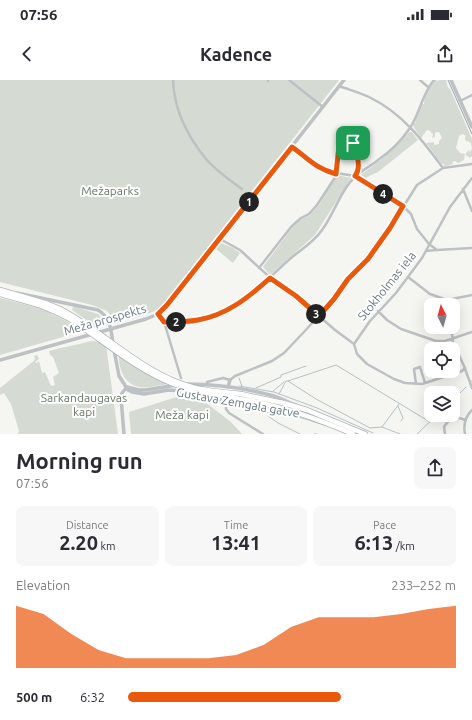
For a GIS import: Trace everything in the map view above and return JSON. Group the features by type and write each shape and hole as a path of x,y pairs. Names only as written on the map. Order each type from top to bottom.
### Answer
{"main road":[{"name":"Gustava Zemgala gatve","path":"0,289 48,304 59,311"},
{"name":"Gustava Zemgala gatve","path":"0,294 59,311 79,320 145,365 170,379 195,387 283,403 324,417 365,434"},
{"name":"Gustava Zemgala gatve","path":"240,396 306,415 354,434"}],"street":[{"path":"174,80 177,105 184,125 195,143 206,159 215,168 242,189"},
{"path":"289,80 323,107"},
{"name":"Meža prospekts","path":"0,360 158,314 167,305 220,239 344,80"},
{"path":"420,80 428,87"},
{"path":"355,176 380,159 400,142 411,127 428,87 434,80"},
{"path":"451,80 472,127"},
{"path":"339,86 371,98 388,108 411,127 443,168"},
{"path":"460,101 472,95"},
{"path":"259,268 291,227 301,218 309,214 317,205 336,176 338,148 341,136"},
{"path":"164,322 193,321 217,314 235,306 248,298 317,236 357,173 358,163 355,144 340,144"},
{"path":"292,147 324,171 355,176 403,206 411,214 417,230 430,245 437,250"},
{"path":"228,387 230,380 235,376 272,361 284,353 319,316 334,299 348,279 368,259 390,228 417,185 443,168 472,164"},
{"name":"Stokholmas iela","path":"354,344 378,311 408,278 430,245 450,207 462,189 472,178"},
{"path":"462,189 472,211"},
{"path":"220,239 240,250 270,278 296,296 354,344 357,354 367,364 399,382 416,384 425,383 462,371 465,368"},
{"path":"426,251 472,248"},
{"path":"408,278 430,294 441,298"},
{"path":"0,289 98,310 108,320 111,328 118,372 122,382 127,387 122,393 121,398 124,434"},
{"path":"457,298 472,295"},
{"path":"378,311 387,320 401,329 436,341 442,342 472,332"},
{"path":"158,314 164,322 181,378"},
{"path":"451,334 472,388"},
{"path":"416,384 414,369 420,367 425,383"},
{"path":"207,382 224,378 230,380"},
{"path":"192,384 190,389 192,394"},
{"name":"Gustava Zemgala gatve","path":"127,387 139,390 192,384 228,387 276,397 319,413 324,417"},
{"name":"Gustava Zemgala gatve","path":"127,387 129,390 138,394 148,394 169,390 226,402 280,409 306,415"},
{"path":"226,402 226,409 229,413 263,434"},
{"path":"465,434 464,425 472,410"},
{"path":"445,434 444,427 451,419 458,417 466,420"}],"green space":[{"name":"Mežaparks","path":"0,80 339,80 161,307 145,315 116,322 107,311 92,305 0,282"},
{"path":"435,80 446,80 448,88 450,89 472,139 472,149 471,143 465,140 466,136 463,134 459,136 456,148 460,153 465,154 464,160 458,163 455,161 452,162 453,164 444,167 444,164 442,164 426,143 434,142 434,145 439,144 439,141 442,138 439,132 435,133 435,137 432,138 433,135 427,130 421,138 413,126 422,104 424,104 426,95"},
{"path":"409,132 412,132 418,140 378,172 367,177 366,182 359,178 359,176 392,150"},
{"path":"472,149 472,156 470,158 466,155 466,153 469,150 470,152"},
{"path":"337,175 351,178 315,235 270,275 263,267 292,228 302,219 310,215 319,205"},
{"path":"221,243 240,253 233,263 216,249"},
{"path":"0,298 42,309 81,330 80,332 0,355"},
{"path":"73,307 98,314 108,323 98,328 72,310"},
{"name":"Sarkandaugavas kapi","path":"91,341 100,342 106,345 118,434 18,434 19,431 11,404 4,393 0,395 0,388 35,360 34,356 37,355 39,359 35,362 37,363 39,361 42,373 45,372 51,386 55,385 53,377 59,373 49,351"},
{"path":"119,354 150,375 168,384 146,388 129,383 121,370"},
{"name":"Meža kapi","path":"183,395 201,399 231,422 242,434 131,434 129,412"}],"waterway":[{"path":"288,381 336,365 424,418"},
{"path":"256,388 281,377 281,375 306,366"},
{"path":"239,378 242,386"},
{"path":"279,394 286,381 288,381 316,399 370,428 382,427 400,434"},
{"path":"273,391 284,382"},
{"path":"239,386 274,392 317,408 373,433"},
{"path":"460,393 466,387"},
{"path":"382,427 399,404"},
{"path":"398,406 403,418 401,421"},
{"path":"254,410 270,413 272,411 296,416 327,426"},
{"path":"270,413 268,416 300,434"},
{"path":"417,434 430,422"}],"tram line":[{"path":"448,80 472,134"}],"route":[{"path":"353,143 355,144 358,163 357,173 355,176 403,206 390,228 368,259 354,272 319,316 296,296 270,278 248,298 239,304 217,314 193,321 164,322 158,314 163,310 220,239 292,147 314,165 324,171 336,174 338,148 340,144 353,143"}]}
